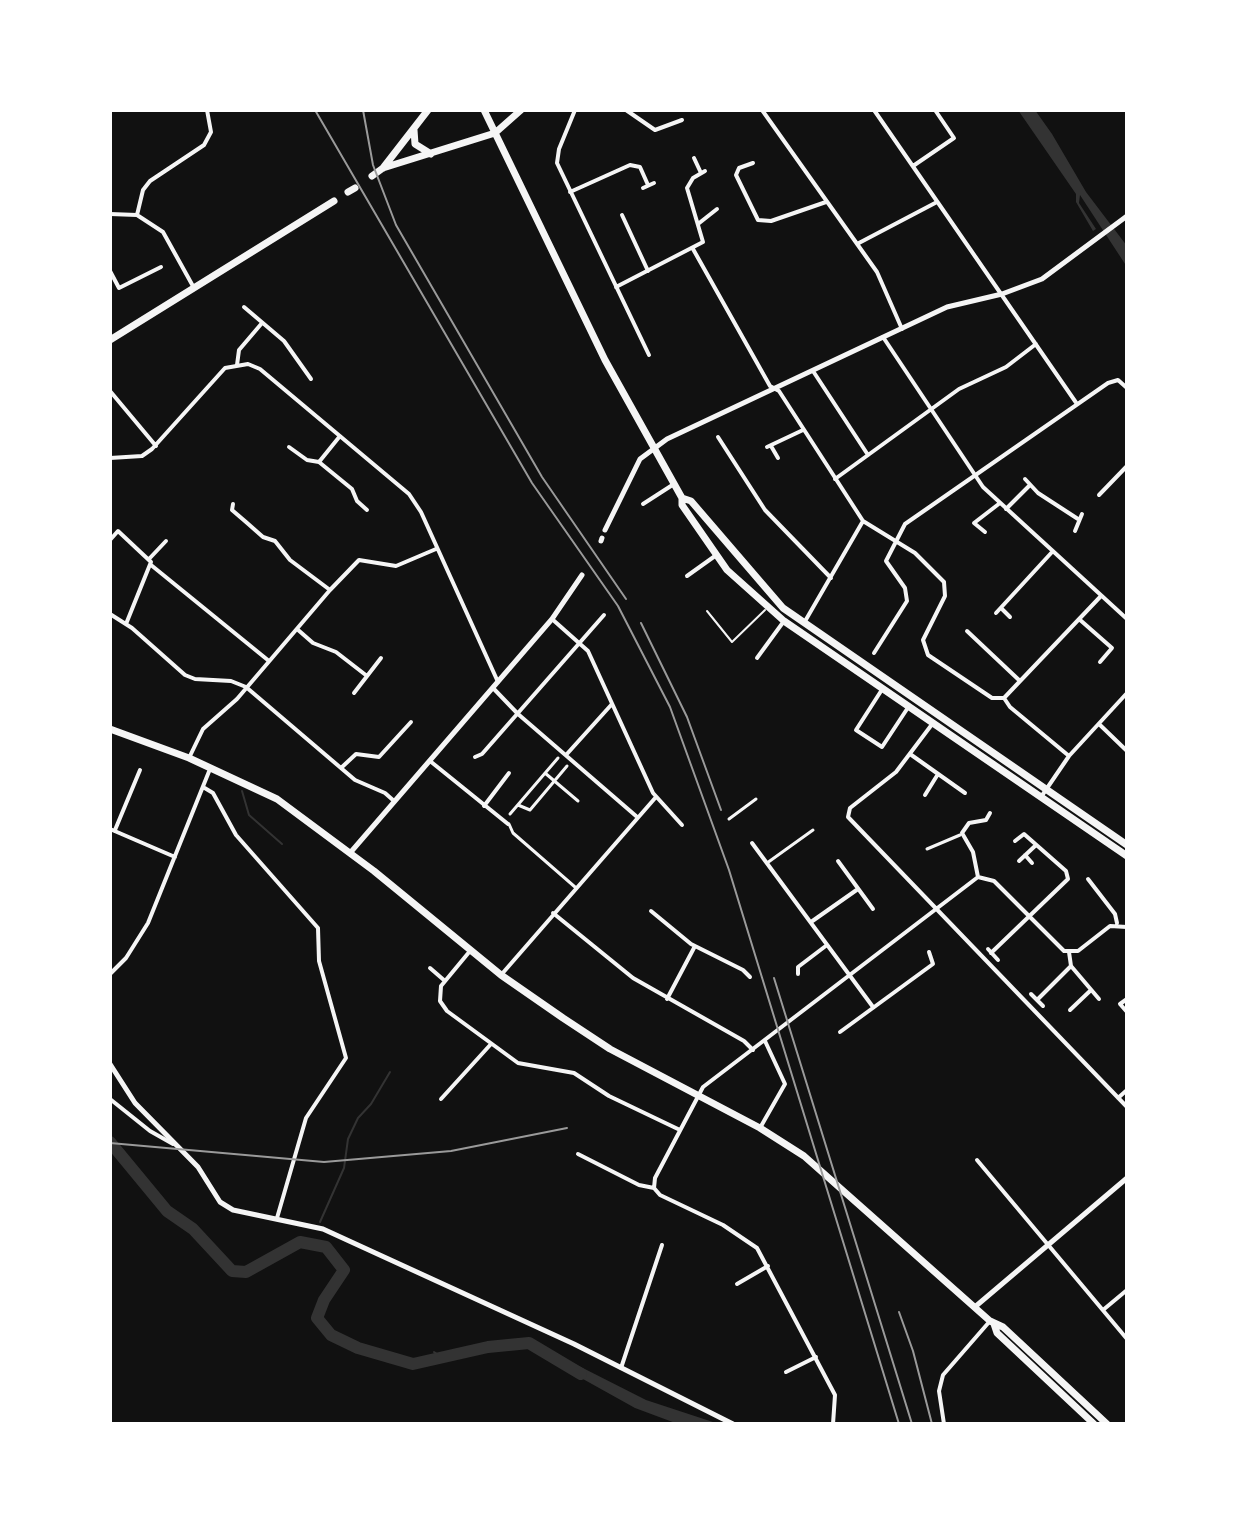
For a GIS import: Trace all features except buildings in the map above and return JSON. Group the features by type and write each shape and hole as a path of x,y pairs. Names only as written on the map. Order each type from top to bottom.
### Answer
{"highway":[{"path":"372,176 383,168 428,110"},
{"path":"484,110 605,360 682,498 682,505 715,556 784,621 909,706 937,718 1047,788 1127,845"},
{"path":"383,168 495,133 521,110"},
{"path":"415,127 415,144 431,154"},
{"path":"110,340 334,201"},
{"path":"682,498 691,501 774,600 915,698 1041,797 1127,856"},
{"path":"110,729 211,767 277,799 350,853 501,975 610,1049 760,1128 811,1161 976,1306 992,1322 997,1333 1094,1424"},
{"path":"992,1322 1003,1327 1107,1424"}],"street":[{"path":"137,215 143,190 150,181 204,145 211,132 207,110"},
{"path":"575,110 557,158 570,192 649,355"},
{"path":"626,110 655,130 682,120"},
{"path":"762,110 883,284 902,329"},
{"path":"874,110 1078,404"},
{"path":"913,166 954,138 935,110"},
{"path":"616,287 693,249 704,240 687,193 690,181 703,172 694,158"},
{"path":"753,163 739,168 736,175 758,220 771,221 826,202"},
{"path":"570,192 630,165 640,167 648,185"},
{"path":"857,244 937,202"},
{"path":"698,224 717,209"},
{"path":"110,214 137,215 163,232 194,288"},
{"path":"622,215 648,271"},
{"path":"605,530 637,463 667,439 955,304 1002,294 1057,271 1127,216"},
{"path":"693,249 774,389 863,521 928,564 946,585 945,596 923,640 925,653 992,698 1004,698 1101,596"},
{"path":"110,292 161,267"},
{"path":"110,271 119,288"},
{"path":"244,307 284,341 311,379"},
{"path":"237,365 239,350 262,323"},
{"path":"883,337 974,476 1127,619"},
{"path":"835,479 929,409 977,378 1006,367 1036,344"},
{"path":"110,458 142,456 156,446 225,368 248,364 274,378 409,494 498,682"},
{"path":"813,371 868,455"},
{"path":"872,656 908,598 905,588 887,565 895,540 905,524 1078,404 1118,380 1127,388"},
{"path":"110,391 115,401 156,446"},
{"path":"110,405 115,401"},
{"path":"779,458 769,447 803,430"},
{"path":"319,462 340,436"},
{"path":"718,437 765,510 831,578"},
{"path":"289,447 307,460 319,462 352,489 357,501 367,510"},
{"path":"1099,495 1127,466"},
{"path":"1025,479 1080,517 1075,531"},
{"path":"643,504 674,484"},
{"path":"1006,509 1030,485"},
{"path":"985,532 974,523 1000,503"},
{"path":"233,504 232,510 263,537 275,541 290,560 305,568 330,590"},
{"path":"804,623 863,521"},
{"path":"110,540 118,531 150,562 269,661"},
{"path":"126,624 150,562 166,541"},
{"path":"189,758 198,734 246,687 359,560 396,566 436,549"},
{"path":"996,613 1053,551"},
{"path":"687,576 715,556"},
{"path":"350,853 552,619 582,575"},
{"path":"1001,608 1010,617"},
{"path":"110,614 185,675 195,679 231,681 246,687 341,768 394,801"},
{"path":"475,757 482,754 604,615"},
{"path":"552,619 588,651 656,797 682,825"},
{"path":"1079,619 1112,648 1100,662"},
{"path":"757,658 784,621"},
{"path":"297,629 313,643 336,652 367,676"},
{"path":"967,631 1021,682"},
{"path":"354,693 381,658"},
{"path":"493,688 518,714 636,816"},
{"path":"883,688 856,730 882,747 915,698"},
{"path":"1041,797 1069,756 1127,693"},
{"path":"1004,698 1010,707 1069,756"},
{"path":"565,756 612,704"},
{"path":"1031,724 1037,717"},
{"path":"937,718 893,775 850,808 848,817 1127,1107"},
{"path":"341,768 356,754 379,757 411,722"},
{"path":"1099,724 1127,751"},
{"path":"910,754 965,793"},
{"path":"510,814 558,758"},
{"path":"430,761 508,824 513,833 575,887"},
{"path":"518,805 530,810 567,766"},
{"path":"110,974 126,958 148,923 211,767"},
{"path":"140,770 112,830 175,857"},
{"path":"484,807 509,773"},
{"path":"545,773 578,801"},
{"path":"925,795 938,774"},
{"path":"203,787 213,793 236,835 318,928 319,961 346,1058 306,1118 277,1218"},
{"path":"532,788 542,797"},
{"path":"501,975 636,816 656,797"},
{"path":"729,819 756,799"},
{"path":"978,877 973,852 962,833 969,823 986,820 990,813"},
{"path":"767,863 813,830"},
{"path":"998,960 989,951 1068,879 1066,871 1024,834 1015,841"},
{"path":"927,849 960,835"},
{"path":"752,843 873,1007"},
{"path":"1032,863 1022,856 1035,846"},
{"path":"838,861 873,909"},
{"path":"654,1188 655,1178 703,1087 914,931 978,877"},
{"path":"978,877 994,881 1059,949 1078,951 1108,927 1117,924 1127,927"},
{"path":"1088,879 1098,897 1115,914 1117,924"},
{"path":"811,922 858,889"},
{"path":"651,911 695,946 743,970 750,977"},
{"path":"553,913 633,978 735,1036 753,1050"},
{"path":"798,974 798,967 827,945"},
{"path":"667,999 695,946"},
{"path":"470,951 439,992 442,1005 491,1044 529,1067 574,1073 609,1096 680,1130"},
{"path":"840,1032 933,964 929,952"},
{"path":"1069,952 1071,966 1099,999"},
{"path":"1037,1000 1071,966"},
{"path":"430,968 445,981"},
{"path":"1070,1010 1091,990"},
{"path":"1031,994 1043,1006"},
{"path":"1127,999 1120,1004 1127,1012"},
{"path":"735,1036 738,1029"},
{"path":"760,1128 785,1081 765,1041"},
{"path":"441,1099 491,1044"},
{"path":"110,1064 135,1103 198,1167 220,1202 233,1210 323,1229 733,1424"},
{"path":"443,1086 449,1090"},
{"path":"1118,1098 1127,1090"},
{"path":"110,1099 150,1131 174,1145"},
{"path":"578,1154 639,1185 654,1188 660,1195 751,1242 768,1266 835,1395 833,1424"},
{"path":"977,1160 1127,1339"},
{"path":"976,1306 1127,1178"},
{"path":"620,1368 662,1245"},
{"path":"737,1284 768,1266"},
{"path":"1103,1310 1127,1290"},
{"path":"944,1424 939,1391 943,1375 992,1322"},
{"path":"786,1372 816,1357"}],"lane":[{"path":"707,611 732,642 774,600"}],"shaded area":[{"path":"1018,110 1035,110 1052,134 1086,192 1127,246 1127,267 1080,195 1079,203 1096,229 1093,231 1076,202 1076,194"},
{"path":"571,1362 646,1400 719,1424 678,1424 635,1408 565,1369"}],"waterway":[{"path":"242,791 249,815 282,844"},
{"path":"320,1222 344,1168 348,1139 358,1118 371,1104 390,1072"},
{"path":"110,1142 167,1211 193,1229 232,1271 246,1272 300,1242 326,1247 344,1270 324,1300 317,1318 331,1335 358,1348 413,1364 488,1347 529,1343 581,1374"},
{"path":"434,1352 443,1358"}],"tram line":[{"path":"110,1143 324,1162 451,1151 567,1128"},
{"path":"899,1312 913,1351 932,1424"}],"railway":[{"path":"315,110 532,483 618,606 670,707 729,870 899,1424"},
{"path":"363,110 373,165 396,225 542,477 626,599"},
{"path":"641,623 687,717 721,810"},
{"path":"774,978 912,1424"}]}
